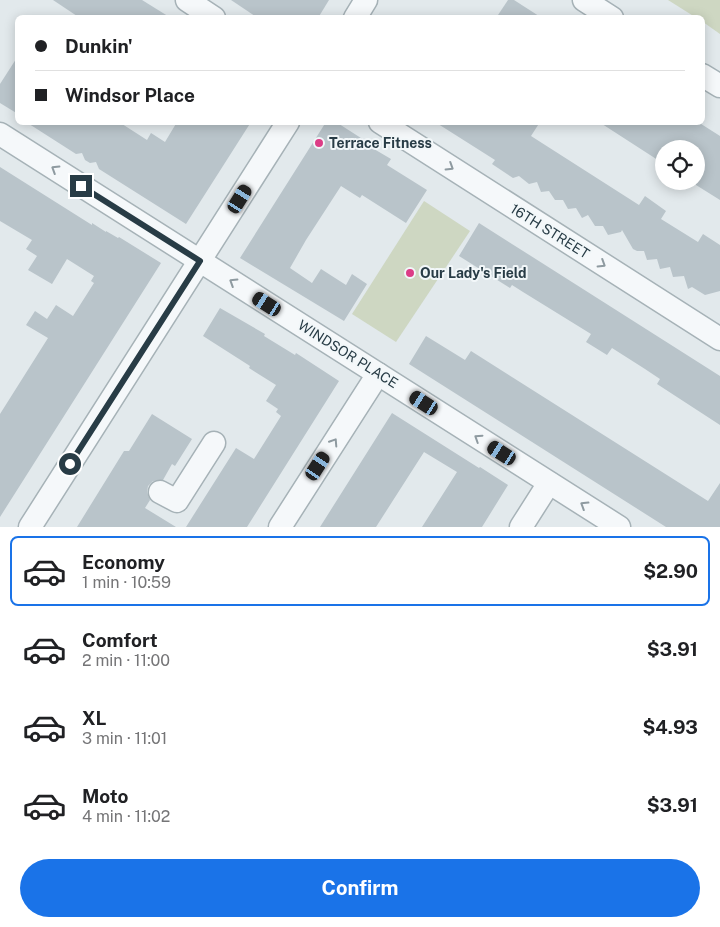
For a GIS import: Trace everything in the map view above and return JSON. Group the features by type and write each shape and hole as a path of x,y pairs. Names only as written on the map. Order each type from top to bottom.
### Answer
{"street":[{"path":"187,0 210,15"},
{"path":"357,15 366,0"},
{"path":"584,0 607,15"},
{"path":"705,77 720,86"},
{"path":"30,527 286,125"},
{"name":"16TH STREET","path":"385,125 720,339"},
{"name":"WINDSOR PLACE","path":"0,134 619,527"},
{"path":"280,527 378,374"},
{"path":"160,492 177,501 214,443"},
{"path":"521,527 549,483"}],"green space":[{"path":"668,0 720,0 720,34 705,23 705,15 692,15"},
{"name":"Our Lady's Field","path":"424,201 470,231 396,342 352,314"}],"building":[{"path":"53,0 142,0 166,15 76,15"},
{"path":"231,0 329,0 320,15 254,15"},
{"path":"508,0 514,0 537,15 498,15"},
{"path":"15,61 15,112 0,103 0,84"},
{"path":"31,125 124,125 147,140 151,133 165,142 175,125 249,125 186,224 99,169 96,162 90,163 85,160 82,153 76,154"},
{"path":"324,125 341,125 391,159 387,165 427,190 406,223 362,195 360,198 341,186 306,240 290,268 312,283 321,269 346,285 352,274 367,284 344,321 240,258"},
{"path":"440,125 538,125 531,136 639,205 645,196 666,211 661,219 698,242 703,234 720,245 720,291 705,295 692,287 688,289 684,276 673,277 670,267 660,269 657,259 647,260 644,251 633,249 622,230 621,232 608,235 603,226 595,226 588,215 582,218 576,208 568,209 563,200 555,200 549,191 541,192 537,182 529,184 519,176 513,178 492,164 495,160"},
{"path":"604,125 703,125 720,136 720,200 704,190 705,140 655,140 655,158"},
{"path":"0,167 92,225 92,223 106,232 119,237 161,263 0,517 0,414 48,338 26,325 35,311 47,319 56,305 73,316 94,283 91,281 94,276 67,259 52,284 28,270 37,256 26,249 32,240 0,221"},
{"path":"479,223 720,376 720,425 657,384 660,379 612,348 607,355 586,342 591,334 512,285 510,288 459,256"},
{"path":"220,308 339,381 247,527 186,527 236,448 254,459 281,416 276,412 278,409 266,401 276,385 203,336"},
{"path":"426,336 465,360 471,351 708,501 720,483 720,527 666,527 409,364"},
{"path":"392,413 508,485 482,527 422,527 457,472 424,452 376,527 320,527"},
{"path":"152,414 192,439 175,466 172,464 163,480 153,481 148,486 147,492 150,500 145,508 176,527 77,527 124,451 129,451"}],"place":[{"name":"Terrace Fitness","path":"319,143"},
{"name":"Our Lady's Field","path":"410,273"}],"route":[{"path":"70,464 200,261 81,186"}]}
